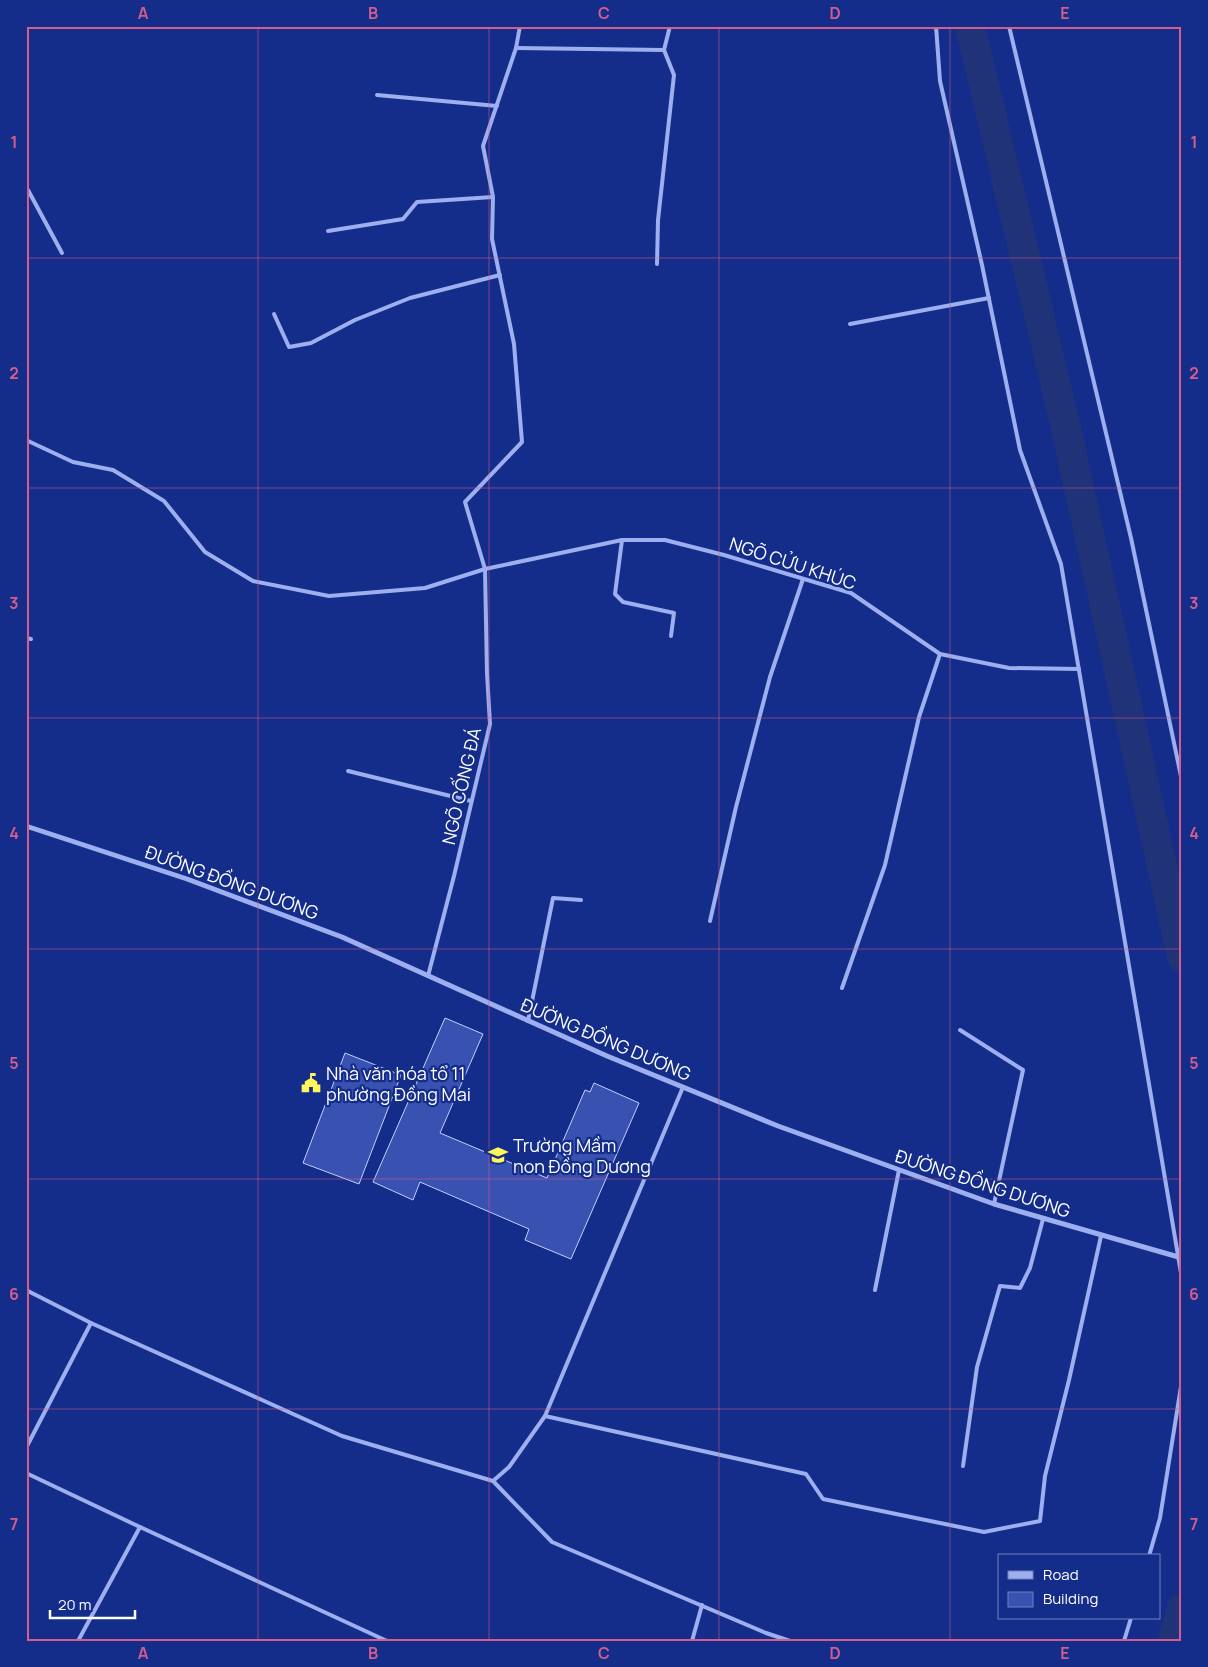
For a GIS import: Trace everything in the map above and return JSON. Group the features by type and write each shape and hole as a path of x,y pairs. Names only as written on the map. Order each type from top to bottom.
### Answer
{"street":[{"name":"ĐƯỜNG ĐỒNG DƯƠNG","path":"26,826 196,882 342,937 607,1056 778,1126 994,1204 1180,1257"}],"lane":[{"path":"274,314 289,347 311,344 355,320 410,298 500,275 492,239 493,196 483,146 516,48 520,26"},
{"path":"657,264 658,220 674,75 664,50 670,26"},
{"path":"936,26 940,81 989,298 1020,450 1061,564 1180,1257 1182,1279"},
{"path":"1009,26 1131,538 1182,781"},
{"path":"516,48 664,50"},
{"path":"377,95 497,106"},
{"path":"26,190 28,190 62,253"},
{"path":"328,231 403,218 417,202 493,196"},
{"name":"NGÕ CỐNG ĐÁ","path":"428,976 490,724 485,569 466,502 522,442 514,344 500,275"},
{"path":"850,324 989,298"},
{"name":"NGÕ CỬU KHÚC","path":"26,440 73,462 113,470 164,501 205,552 253,581 329,596 425,588 485,569 622,540 665,540 724,555 851,593 940,654 1009,668 1079,669"},
{"path":"622,540 615,594 623,602 674,613 671,636"},
{"path":"710,921 736,807 770,676 803,579"},
{"path":"842,988 885,865 919,717 940,654"},
{"path":"348,771 471,801"},
{"path":"528,1021 553,898 582,900"},
{"path":"960,1030 1023,1070 994,1204"},
{"path":"493,1481 508,1467 545,1416 682,1087"},
{"path":"875,1290 900,1170"},
{"path":"963,1466 977,1367 1000,1286 1020,1288 1030,1268 1043,1219"},
{"path":"545,1416 806,1474 823,1499 984,1532 1040,1521 1045,1476 1070,1380 1101,1236"},
{"path":"26,1290 91,1323 342,1436 493,1481 552,1542 790,1641"},
{"path":"26,1448 91,1323"},
{"path":"1150,1554 1160,1518 1182,1380"},
{"path":"26,1473 387,1641"},
{"path":"78,1641 140,1527"},
{"path":"692,1641 702,1605"},
{"path":"1124,1641 1130,1620"}],"building":[{"path":"445,1018 483,1034 440,1133 547,1178 585,1090 590,1092 594,1083 639,1103 571,1259 525,1240 529,1229 420,1182 413,1200 373,1182"},
{"path":"345,1053 401,1075 359,1184 303,1163"}],"waterway":[{"path":"970,26 1065,424 1182,957"},
{"path":"1173,1641 1182,1608"}],"place":[{"name":"Nhà văn hóa tổ 11 phường Đồng Mai","path":"311,1083"},
{"name":"Trường Mầm non Đồng Dương","path":"498,1155"}]}
